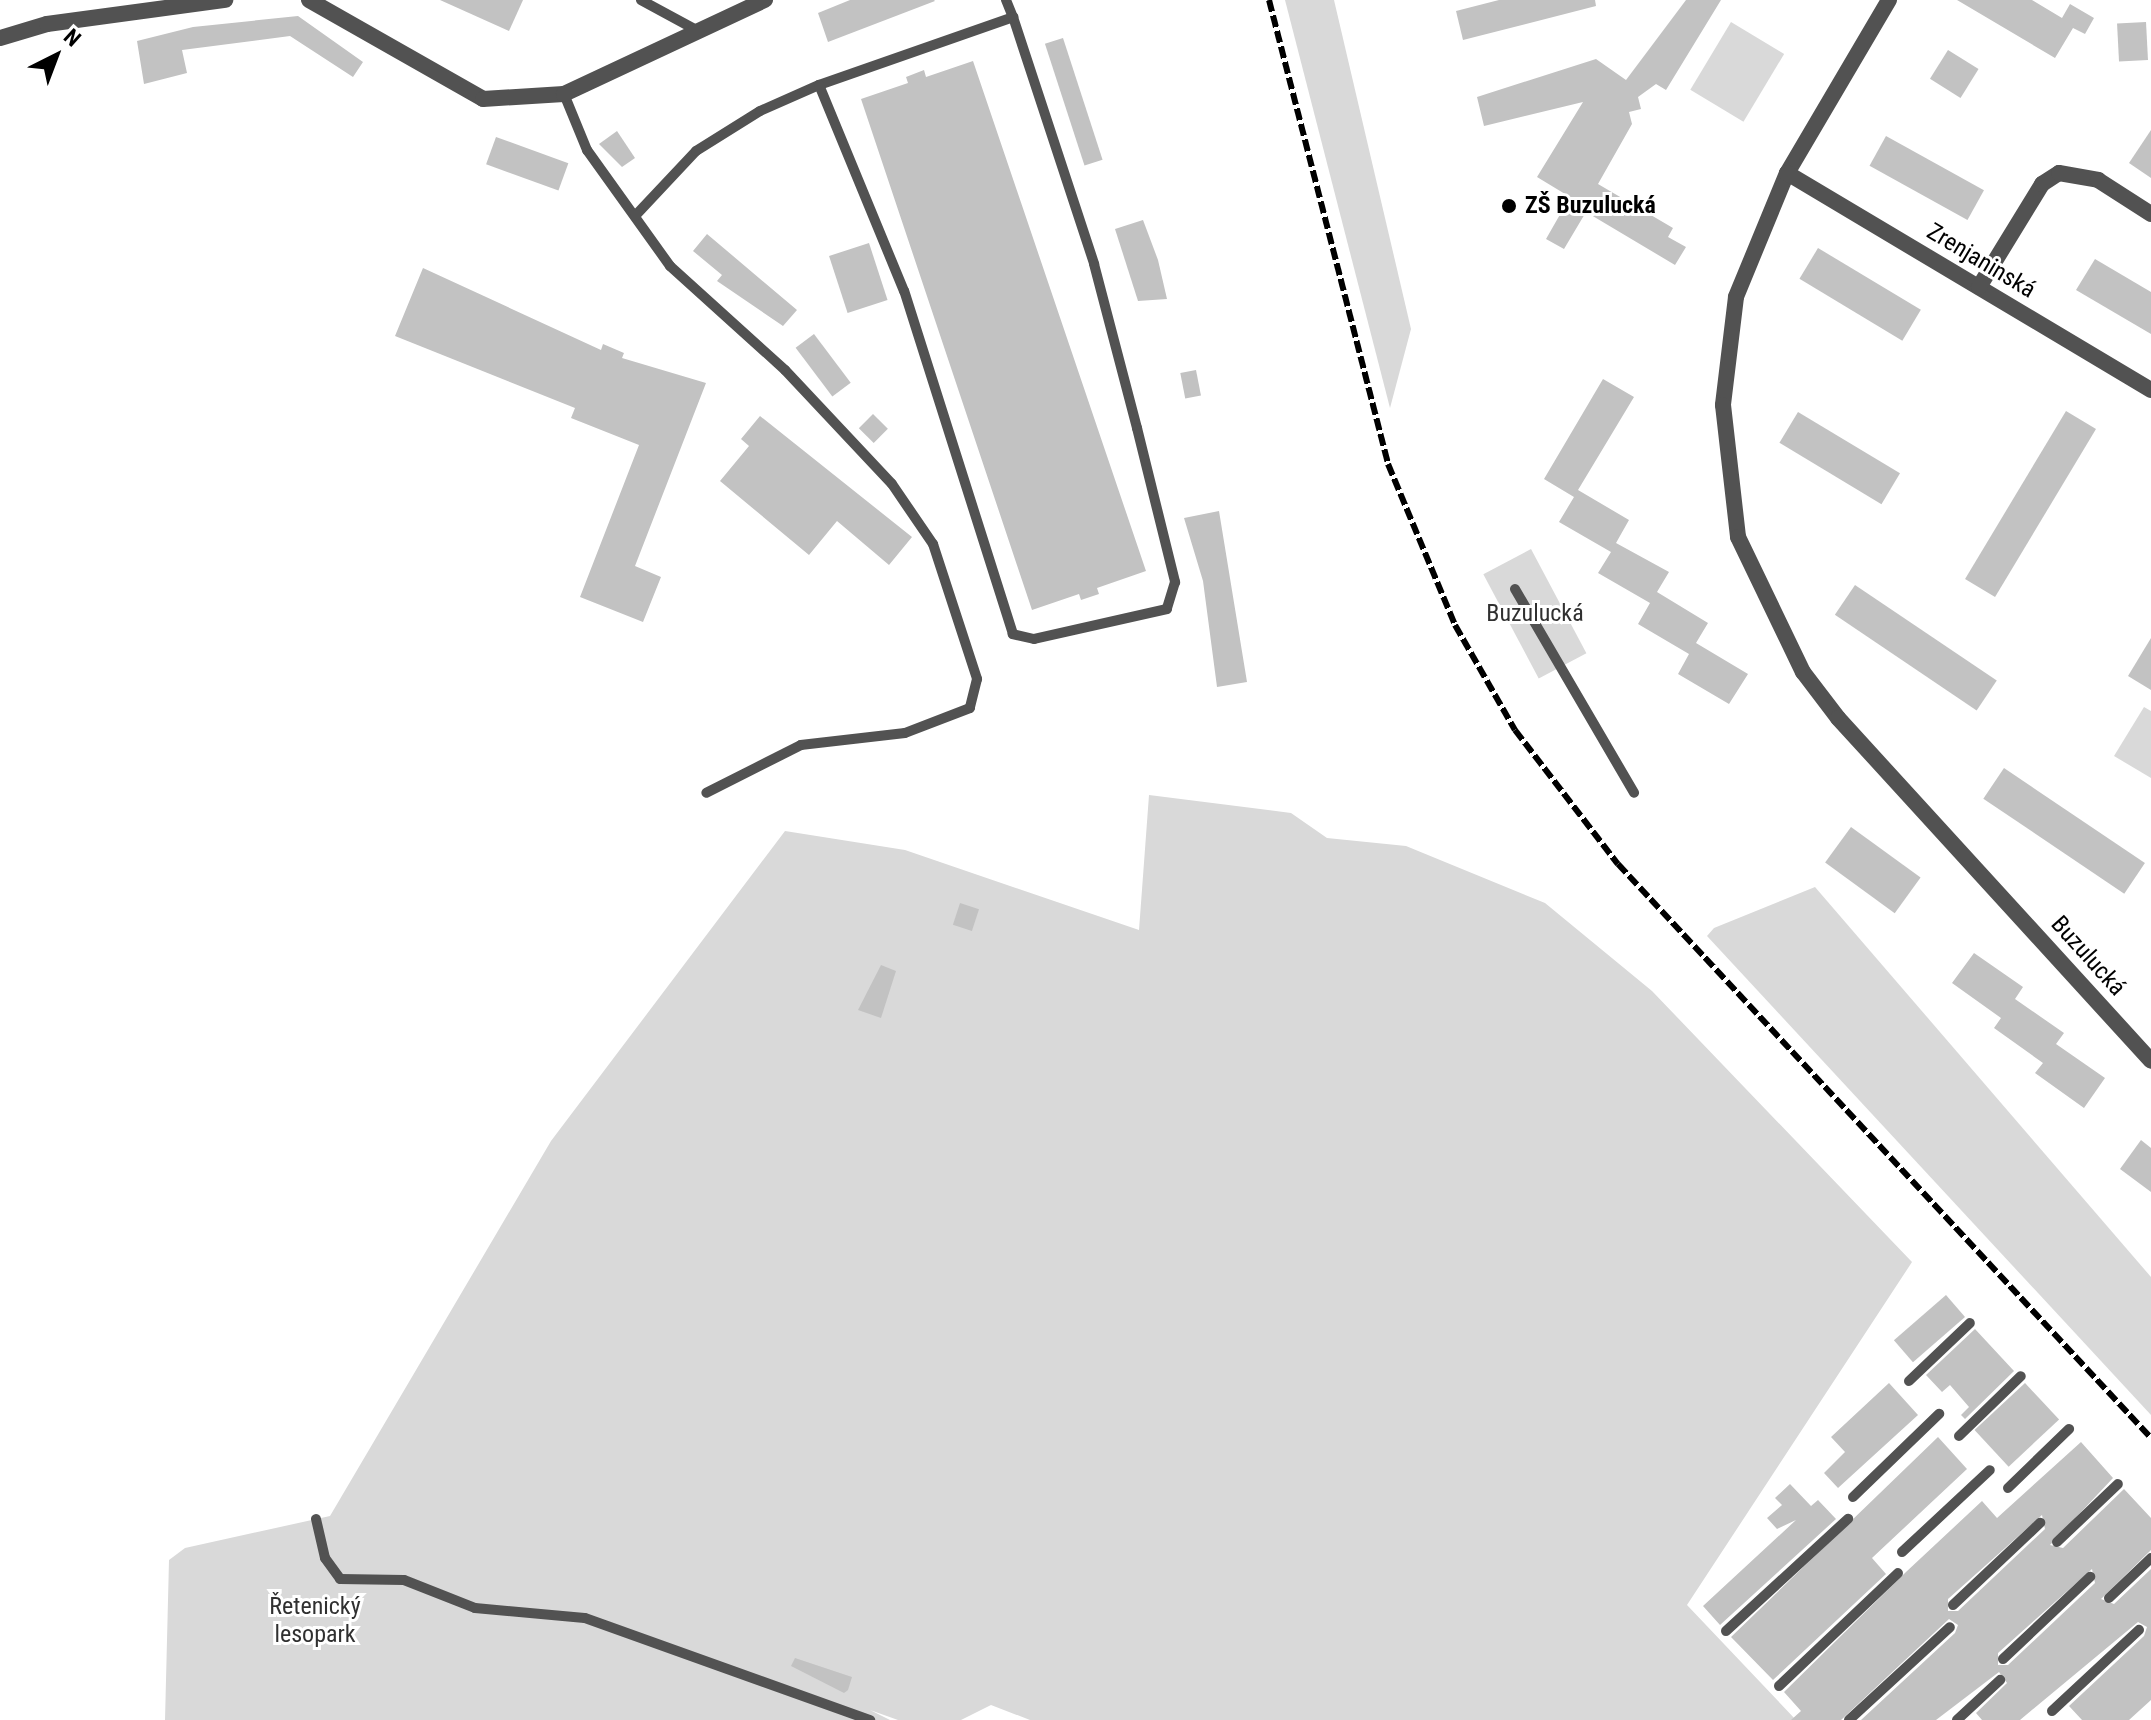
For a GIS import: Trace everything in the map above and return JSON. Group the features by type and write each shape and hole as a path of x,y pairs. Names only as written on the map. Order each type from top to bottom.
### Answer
{"street":[{"path":"0,38 47,24 225,0"},
{"path":"309,0 483,99 564,94 765,0"},
{"name":"Buzulucká","path":"1889,0 1787,173 1736,297 1723,405 1738,537 1803,672 1838,718 2151,1061"},
{"name":"Zrenjaninská","path":"1787,173 2151,390"},
{"path":"1979,287 2042,184 2059,173 2098,180 2151,214"}],"lane":[{"path":"641,0 698,31"},
{"path":"819,85 904,291 1013,634 1034,639 1167,609 1175,582 1094,264 1006,0"},
{"path":"635,216 696,151 760,111 819,85 1013,17"},
{"path":"564,94 587,150 670,266 785,370 892,484 933,544 977,679 970,708 905,733 801,745 706,793"},
{"path":"1515,589 1634,793"},
{"path":"1909,1381 1970,1323"},
{"path":"1959,1436 2021,1376"},
{"path":"1853,1497 1939,1414"},
{"path":"2008,1488 2069,1429"},
{"path":"1902,1552 1990,1470"},
{"path":"2057,1542 2118,1484"},
{"path":"316,1519 325,1558 340,1579 404,1580 475,1608 585,1618 870,1720"},
{"path":"1726,1631 1848,1519"},
{"path":"1953,1605 2040,1523"},
{"path":"2109,1598 2151,1558"},
{"path":"1779,1686 1898,1573"},
{"path":"2003,1659 2090,1577"},
{"path":"1849,1720 1950,1627"},
{"path":"2052,1711 2139,1630"},
{"path":"1957,1720 2000,1680"}],"green space":[{"path":"1285,0 1334,0 1411,329 1390,408"},
{"path":"1731,22 1784,54 1743,122 1690,90"},
{"name":"Buzulucká","path":"1531,549 1586,653 1539,679 1483,574"},
{"path":"2144,707 2151,711 2151,778 2114,756"},
{"name":"Řetenický lesopark","path":"1149,795 1291,813 1327,838 1406,846 1545,903 1652,991 1912,1262 1687,1605 1796,1720 1030,1720 991,1705 961,1720 898,1720 870,1710 890,1720 165,1720 169,1560 185,1548 330,1516 551,1141 785,831 905,850 1139,930"},
{"path":"1815,887 2151,1277 2151,1415 1707,936 1714,928"}],"building":[{"path":"440,0 523,0 509,31"},
{"path":"850,0 935,1 828,42 818,13"},
{"path":"1499,0 1595,0 1596,6 1463,40 1456,11"},
{"path":"1686,0 1721,0 1666,90 1656,84 1638,97 1641,109 1629,112 1632,124 1598,184 1673,228 1668,237 1686,247 1675,265 1586,212 1564,249 1546,239 1570,197 1537,177 1583,102 1484,126 1477,97 1596,59 1626,80"},
{"path":"1957,0 2032,0 2062,18 2070,4 2094,18 2085,34 2073,28 2055,58"},
{"path":"298,16 363,62 353,77 290,36 182,50 187,73 144,84 137,41 193,27"},
{"path":"2146,22 2148,60 2119,61 2117,24"},
{"path":"1063,38 1103,160 1084,166 1045,44"},
{"path":"1948,50 1979,69 1961,98 1930,79"},
{"path":"973,61 1146,571 1097,588 1099,594 1081,600 1079,594 1032,610 861,99 908,83 906,77 924,70 926,77"},
{"path":"2151,130 2151,178 2129,163"},
{"path":"617,131 635,158 622,167 599,144"},
{"path":"1886,136 1984,190 1967,220 1870,166"},
{"path":"496,137 568,163 558,191 486,164"},
{"path":"1143,220 1158,260 1167,299 1138,301 1115,229"},
{"path":"707,234 797,310 783,326 717,281 722,275 693,251"},
{"path":"869,243 888,300 848,313 829,256"},
{"path":"1818,248 1921,310 1902,341 1799,279"},
{"path":"2095,259 2151,292 2151,334 2076,290"},
{"path":"423,268 601,350 603,344 624,353 622,358 706,383 635,566 661,577 643,622 580,597 639,445 571,418 575,408 395,336"},
{"path":"814,334 851,383 832,397 796,348"},
{"path":"1196,370 1201,396 1185,399 1180,373"},
{"path":"1603,379 1634,397 1578,490 1629,520 1616,543 1669,572 1657,592 1708,623 1696,643 1748,674 1729,704 1678,674 1689,654 1638,624 1650,603 1598,573 1611,552 1559,522 1574,497 1544,479"},
{"path":"2066,411 2096,429 1995,597 1965,579"},
{"path":"1798,412 1900,473 1881,504 1779,443"},
{"path":"873,414 888,429 874,443 859,428"},
{"path":"760,416 912,537 889,565 837,521 809,555 720,481 749,446 741,439"},
{"path":"1219,511 1247,682 1217,687 1203,581 1184,518"},
{"path":"1855,585 1997,681 1977,710 1835,615"},
{"path":"2151,638 2151,690 2128,676"},
{"path":"2004,768 2145,863 2124,894 1983,799"},
{"path":"1851,827 1921,878 1895,913 1825,863"},
{"path":"960,903 979,909 972,931 953,925"},
{"path":"1974,953 2023,987 2015,999 2064,1033 2056,1044 2105,1078 2084,1108 2035,1073 2043,1063 1994,1028 2001,1018 1952,983"},
{"path":"881,965 896,971 881,1018 858,1010"},
{"path":"2141,1140 2151,1148 2151,1192 2120,1169"},
{"path":"1946,1295 1965,1317 1913,1362 1894,1340"},
{"path":"1975,1329 2014,1371 1965,1419 1961,1415 1969,1407 1950,1385 1942,1392 1926,1375"},
{"path":"1889,1383 1918,1415 1838,1488 1824,1473 1845,1452 1831,1437"},
{"path":"2025,1383 2059,1420 2009,1467 1975,1430"},
{"path":"1938,1437 1967,1469 1872,1558 1886,1574 1773,1680 1731,1637"},
{"path":"2081,1442 2113,1478 2050,1545 2063,1548 2124,1489 2151,1518 2151,1550 2101,1599 2114,1604 2151,1569 2151,1700 2129,1720 2082,1720 2069,1706 2144,1636 2147,1627 2138,1622 2020,1720 1982,1720 1976,1713 2007,1683 1999,1672 1936,1720 1861,1720 1955,1633 1958,1625 1949,1619 1841,1720 1791,1720 1801,1711 1784,1692 1906,1572 1982,1501 1997,1518","holes":["2042,1515 2045,1529 1958,1611 1948,1611 1948,1599","2092,1569 2095,1583 2008,1665 1998,1665 1998,1653"]},
{"path":"1790,1484 1811,1506 1818,1500 1836,1519 1720,1625 1703,1606 1796,1520 1777,1529 1767,1518 1782,1505 1775,1498"},
{"path":"795,1658 852,1677 848,1690 844,1693 791,1666"}],"railway":[{"path":"1269,0 1388,464 1455,625 1515,730 1618,864 2151,1438"}],"place":[{"name":"ZŠ Buzulucká","path":"1509,206"}]}
